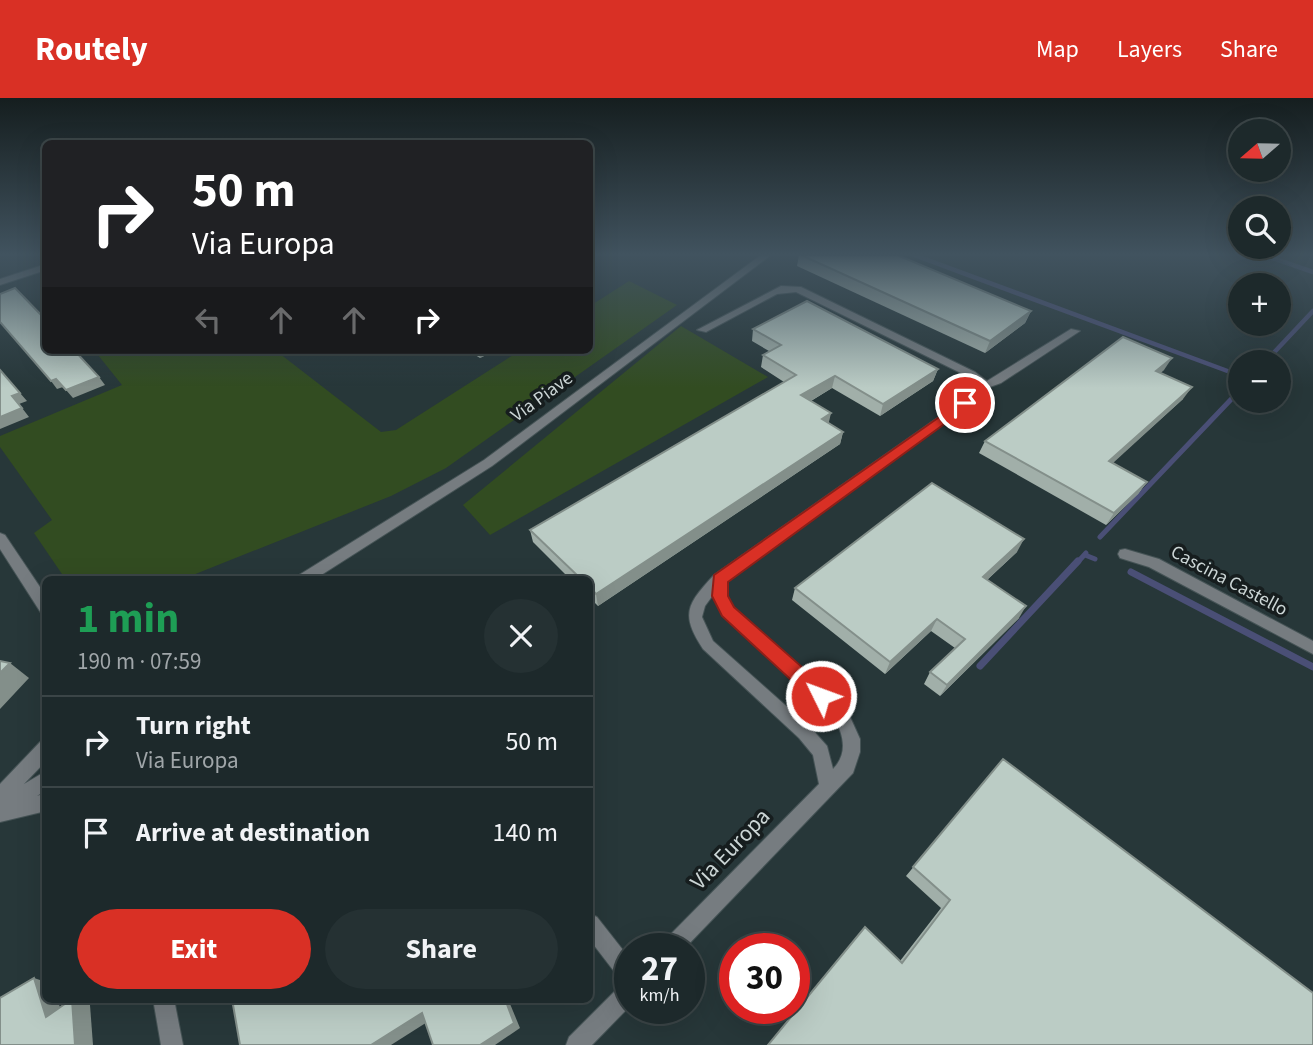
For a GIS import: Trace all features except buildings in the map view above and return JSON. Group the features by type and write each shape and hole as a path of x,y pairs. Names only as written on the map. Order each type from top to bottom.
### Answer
{"street":[{"name":"Via Piave","path":"309,576 488,463 708,299"},
{"path":"702,330 760,299"},
{"path":"819,299 971,374 985,385"},
{"path":"985,385 997,381 1075,331"},
{"path":"828,787 821,752 805,733 708,645 696,627 693,611 719,579 985,389 985,385"},
{"path":"0,538 42,602"},
{"name":"Cascina Castello","path":"1125,554 1154,563 1313,648"},
{"name":"Via Piave","path":"315,576 334,562"},
{"path":"24,577 42,593"},
{"name":"Via Europa","path":"686,933 828,787 847,766 853,751 852,732 840,713 728,611 720,596 719,579"},
{"path":"0,797 42,752"},
{"path":"0,813 42,782"},
{"path":"0,813 42,803"},
{"path":"593,928 614,955"},
{"path":"164,1003 172,1045"},
{"path":"578,1045 614,1008"}],"green space":[{"path":"601,299 665,299 677,305 446,468 391,496 191,576 63,576 34,533 52,520 0,447 0,436 122,385 97,354 280,354 381,432 396,430 515,354 593,354 593,304"},
{"path":"681,326 768,377 490,535 463,505"}],"waterway":[{"path":"1033,299 1228,371"},
{"path":"1276,350 1313,311"},
{"path":"1100,537 1228,403"},
{"path":"1077,563 1086,553"},
{"path":"1085,555 1095,559"},
{"path":"980,666 1078,561"},
{"path":"1131,572 1313,667"}],"route":[{"path":"821,696 728,611 720,596 719,579 965,403"}]}
